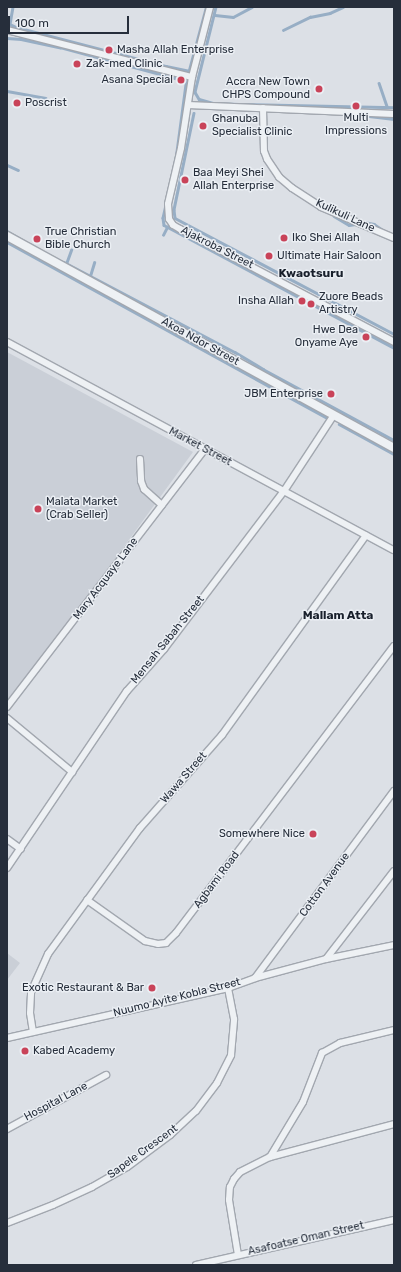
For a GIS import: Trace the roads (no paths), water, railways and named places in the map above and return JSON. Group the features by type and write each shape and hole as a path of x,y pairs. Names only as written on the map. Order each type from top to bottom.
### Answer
{"street":[{"name":"Ajakroba Street","path":"210,7 192,77 188,105 168,204 169,219 173,224 394,342"},
{"path":"7,30 192,77"},
{"path":"188,105 394,114"},
{"name":"Kulikuli Lane","path":"263,108 264,151 267,159 279,177 292,188 321,207 394,238"},
{"name":"Akoa Ndor Street","path":"7,236 394,448"},
{"name":"Market Street","path":"7,342 205,450 394,550"},
{"name":"Mensah Sabah Street","path":"7,868 127,691 164,649 284,491 334,415"},
{"name":"Mary Acquaye Lane","path":"7,707 205,450"},
{"path":"140,459 141,481 144,489 162,505"},
{"name":"Wawa Street","path":"33,1032 30,1013 31,992 48,954 140,828 222,735 366,535"},
{"name":"Agbami Road","path":"87,900 145,941 158,944 166,943 176,933 394,646"},
{"path":"7,718 72,772"},
{"name":"Cotton Avenue","path":"255,978 394,791"},
{"path":"7,839 21,849"},
{"path":"326,959 394,872"},
{"name":"Nuumo Ayite Kobla Street","path":"7,1038 228,988 255,978 326,959 394,945"},
{"name":"Sapele Crescent","path":"7,1223 53,1206 92,1187 126,1167 170,1135 196,1111 217,1083 230,1055 234,1019 228,988"},
{"path":"270,1157 303,1102 322,1053 340,1043 394,1030"},
{"name":"Hospital Lane","path":"7,1129 106,1075"},
{"path":"238,1255 229,1200 230,1187 240,1172 270,1157 394,1124"},
{"name":"Asafoatse Oman Street","path":"196,1265 394,1220"}],"waterway":[{"path":"13,7 10,24 16,27 189,71"},
{"path":"175,163 186,81 206,7"},
{"path":"216,7 195,92 199,99 213,103 394,107"},
{"path":"215,15 233,17 252,7"},
{"path":"283,30 310,17 330,13 343,7"},
{"path":"7,38 21,39 60,47 186,81"},
{"path":"379,83 387,106"},
{"path":"7,91 45,98"},
{"path":"194,113 174,210 175,218 394,334"},
{"path":"369,116 394,119"},
{"path":"7,165 18,170"},
{"path":"166,205 163,218 164,225 394,348"},
{"path":"334,216 349,225 355,224"},
{"path":"364,222 374,224 383,230"},
{"path":"163,235 167,227"},
{"path":"7,231 38,249"},
{"path":"7,242 327,418"},
{"path":"66,264 71,250"},
{"path":"64,262 235,352 263,369 394,440"},
{"path":"90,276 94,263"},
{"path":"339,424 394,454"}],"place":[{"name":"Masha Allah Enterprise","path":"109,50"},
{"name":"Zak-med Clinic","path":"77,64"},
{"name":"Asana Special","path":"181,80"},
{"name":"Accra New Town CHPS Compound","path":"319,89"},
{"name":"Poscrist","path":"17,103"},
{"name":"Multi Impressions","path":"356,106"},
{"name":"Ghanuba Specialist Clinic","path":"203,126"},
{"name":"Baa Meyi Shei Allah Enterprise","path":"185,180"},
{"name":"Iko Shei Allah","path":"284,238"},
{"name":"True Christian Bible Church","path":"37,239"},
{"name":"Ultimate Hair Saloon","path":"269,256"},
{"name":"Insha Allah","path":"302,301"},
{"name":"Zuore Beads Artistry","path":"311,304"},
{"name":"Hwe Dea Onyame Aye","path":"366,337"},
{"name":"JBM Enterprise","path":"331,394"},
{"name":"Malata Market (Crab Seller)","path":"38,509"},
{"name":"Somewhere Nice","path":"313,834"},
{"name":"Exotic Restaurant & Bar","path":"152,988"},
{"name":"Kabed Academy","path":"25,1051"}],"district":[{"name":"Kwaotsuru","path":"311,274"},
{"name":"Mallam Atta","path":"338,616"}]}
